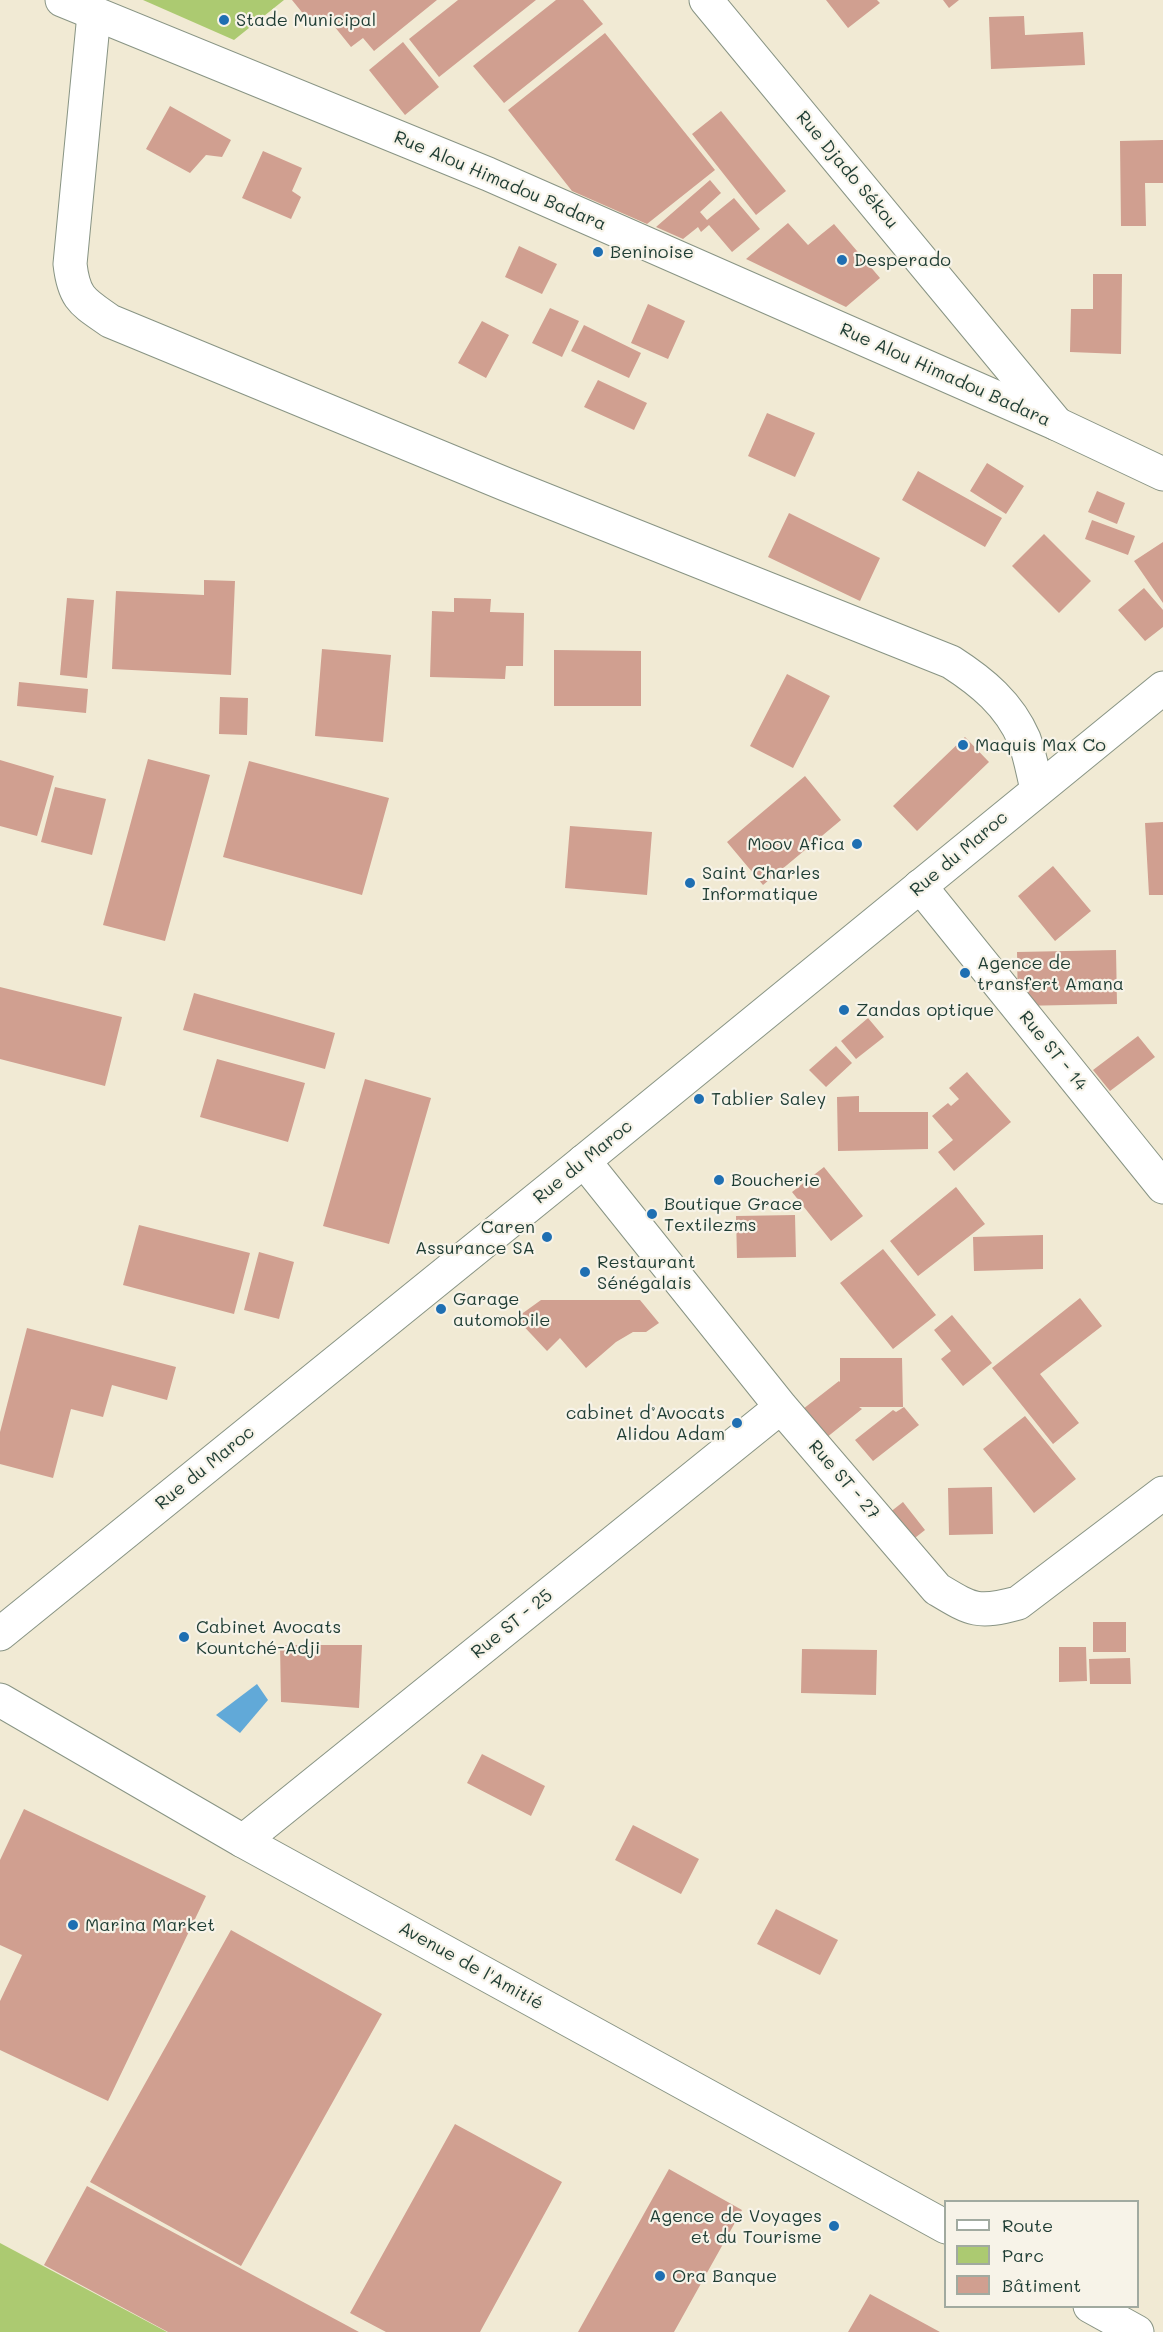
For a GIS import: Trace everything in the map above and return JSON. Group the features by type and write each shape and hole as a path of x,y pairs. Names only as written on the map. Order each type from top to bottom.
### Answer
{"street":[{"name":"Rue Alou Himadou Badara","path":"63,0 488,174 1057,424 1163,474"},
{"name":"Rue Djado Sékou","path":"706,0 1057,424"},
{"path":"94,14 70,264 73,287 88,305 110,321 505,484 951,662 981,682 1007,710 1024,740 1037,789"},
{"name":"Rue du Maroc","path":"0,1634 1163,688"},
{"name":"Rue ST - 14","path":"920,886 1163,1187"},
{"name":"Rue ST - 27","path":"584,1161 781,1407 937,1589 967,1607 992,1610 1018,1603 1163,1493"},
{"name":"Rue ST - 25","path":"243,1841 781,1407"},
{"name":"Avenue de l'Amitié","path":"0,1700 243,1841 944,2226"},
{"path":"1092,2308 1137,2332"}],"green space":[{"name":"Stade Municipal","path":"143,0 284,0 234,40"},
{"path":"0,2243 167,2332 0,2332"}],"water":[{"path":"257,1684 268,1700 240,1733 216,1715"}],"building":[{"path":"292,0 437,0 374,51 363,38 351,47 326,16 314,27"},
{"path":"458,0 536,0 439,77 409,39"},
{"path":"556,0 583,0 603,24 504,103 473,66"},
{"path":"826,0 877,0 880,3 848,28"},
{"path":"943,0 959,0 949,8"},
{"path":"1024,16 1025,35 1083,32 1085,65 991,69 989,17"},
{"path":"605,33 715,170 647,224 572,191 508,110"},
{"path":"403,42 439,87 405,115 369,70"},
{"path":"170,106 231,140 222,157 206,155 190,173 146,149"},
{"path":"721,111 786,191 756,215 692,134"},
{"path":"1163,140 1163,183 1145,183 1146,226 1121,226 1120,141"},
{"path":"263,151 302,168 292,191 301,197 291,219 242,198"},
{"path":"710,180 721,193 700,212 707,220 734,198 760,229 732,252 709,225 701,232 698,227 683,239 656,227"},
{"path":"788,223 808,245 834,224 880,278 846,307 746,259"},
{"path":"519,246 557,264 542,294 505,277"},
{"path":"1093,274 1122,274 1121,354 1070,352 1071,309 1093,309"},
{"path":"648,304 685,321 668,359 631,343"},
{"path":"550,308 579,321 562,357 532,343"},
{"path":"482,321 509,335 486,378 458,363"},
{"path":"584,325 641,353 629,378 571,351"},
{"path":"598,380 647,403 634,430 584,407"},
{"path":"767,413 815,433 795,477 748,456"},
{"path":"987,463 1024,486 1006,514 970,491"},
{"path":"918,471 1002,518 985,547 902,500"},
{"path":"1097,491 1125,503 1117,524 1088,512"},
{"path":"789,513 880,558 860,601 768,557"},
{"path":"1092,520 1135,536 1128,555 1085,539"},
{"path":"1044,534 1091,581 1059,613 1012,566"},
{"path":"1163,542 1163,603 1134,561"},
{"path":"204,580 235,581 231,675 112,669 116,591 204,595"},
{"path":"1144,588 1163,610 1163,627 1145,641 1118,610"},
{"path":"67,598 94,600 87,678 60,675"},
{"path":"454,598 491,599 490,612 524,613 523,666 506,666 505,679 430,677 432,611 454,612"},
{"path":"322,649 391,655 383,742 315,736"},
{"path":"554,650 641,651 641,706 554,706"},
{"path":"787,674 830,696 793,768 750,746"},
{"path":"19,682 88,689 86,713 17,706"},
{"path":"220,697 248,698 247,735 219,734"},
{"path":"965,737 989,762 917,831 893,806"},
{"path":"148,759 210,775 165,941 103,925"},
{"path":"0,760 54,776 37,836 0,826"},
{"path":"249,761 389,798 362,895 223,857"},
{"path":"805,776 841,820 763,885 727,842"},
{"path":"55,787 106,799 92,855 41,842"},
{"path":"1163,822 1163,895 1149,895 1145,823"},
{"path":"570,826 652,832 647,895 565,888"},
{"path":"1053,866 1091,911 1055,941 1018,896"},
{"path":"1116,950 1117,1004 1018,1006 1017,952"},
{"path":"0,987 122,1017 105,1086 0,1059"},
{"path":"194,993 335,1033 325,1069 183,1030"},
{"path":"868,1018 884,1037 856,1059 841,1041"},
{"path":"1138,1036 1155,1057 1110,1091 1093,1070"},
{"path":"836,1046 852,1063 826,1087 809,1070"},
{"path":"217,1059 305,1083 288,1142 200,1117"},
{"path":"967,1072 1011,1122 954,1171 938,1152 953,1140 932,1116 948,1103 951,1106 959,1099 949,1088"},
{"path":"365,1079 431,1098 389,1244 323,1226"},
{"path":"859,1096 859,1112 928,1112 928,1149 838,1151 837,1097"},
{"path":"824,1167 863,1216 831,1241 792,1192"},
{"path":"956,1187 985,1224 918,1276 890,1241"},
{"path":"795,1215 796,1257 737,1258 736,1216"},
{"path":"139,1225 250,1253 234,1314 123,1285"},
{"path":"1043,1235 1043,1269 974,1271 973,1237"},
{"path":"883,1249 936,1315 893,1349 840,1283"},
{"path":"259,1252 294,1262 279,1319 244,1310"},
{"path":"1080,1298 1102,1326 1040,1374 1079,1423 1053,1444 992,1368"},
{"path":"541,1300 640,1300 659,1323 646,1332 633,1332 616,1342 586,1368 560,1338 547,1351 516,1318"},
{"path":"952,1315 992,1363 963,1386 941,1359 951,1351 934,1330"},
{"path":"27,1328 176,1367 167,1400 112,1385 103,1417 71,1409 53,1478 0,1464 0,1432"},
{"path":"840,1358 902,1358 903,1407 859,1407 862,1409 826,1438 803,1409 840,1382"},
{"path":"904,1407 919,1425 873,1461 855,1440 893,1410 896,1412"},
{"path":"1025,1416 1076,1479 1034,1513 983,1449"},
{"path":"992,1487 993,1534 949,1535 948,1488"},
{"path":"903,1502 925,1530 911,1541 889,1513"},
{"path":"1093,1622 1126,1622 1126,1652 1093,1652"},
{"path":"280,1645 362,1645 359,1708 281,1702"},
{"path":"1059,1647 1086,1647 1087,1681 1059,1682"},
{"path":"802,1649 877,1650 876,1695 801,1693"},
{"path":"1130,1658 1131,1684 1090,1684 1089,1659"},
{"path":"482,1754 545,1786 531,1816 467,1783"},
{"path":"24,1809 206,1896 108,2101 0,2050 0,2001 22,1955 0,1945 0,1860"},
{"path":"633,1825 699,1859 681,1894 615,1860"},
{"path":"776,1909 838,1940 820,1975 757,1944"},
{"path":"231,1930 382,2014 241,2266 90,2182"},
{"path":"455,2124 562,2182 480,2332 386,2332 350,2313"},
{"path":"669,2169 742,2210 674,2332 578,2332"},
{"path":"87,2186 359,2332 168,2332 44,2265"},
{"path":"870,2294 940,2332 848,2332"}],"place":[{"name":"Stade Municipal","path":"224,20"},
{"name":"Beninoise","path":"598,252"},
{"name":"Desperado","path":"842,260"},
{"name":"Maquis Max Co","path":"963,745"},
{"name":"Moov Afica","path":"857,844"},
{"name":"Saint Charles Informatique","path":"690,883"},
{"name":"Agence de transfert Amana","path":"965,973"},
{"name":"Zandas optique","path":"844,1010"},
{"name":"Tablier Saley","path":"699,1099"},
{"name":"Boucherie","path":"719,1180"},
{"name":"Boutique Grace Textilezms","path":"652,1214"},
{"name":"Caren Assurance SA","path":"547,1237"},
{"name":"Restaurant Sénégalais","path":"585,1272"},
{"name":"Garage automobile","path":"441,1309"},
{"name":"cabinet d’Avocats Alidou Adam","path":"737,1423"},
{"name":"Cabinet Avocats Kountché-Adji","path":"184,1637"},
{"name":"Marina Market","path":"73,1925"},
{"name":"Agence de Voyages et du Tourisme","path":"834,2226"},
{"name":"Ora Banque","path":"660,2276"}]}
